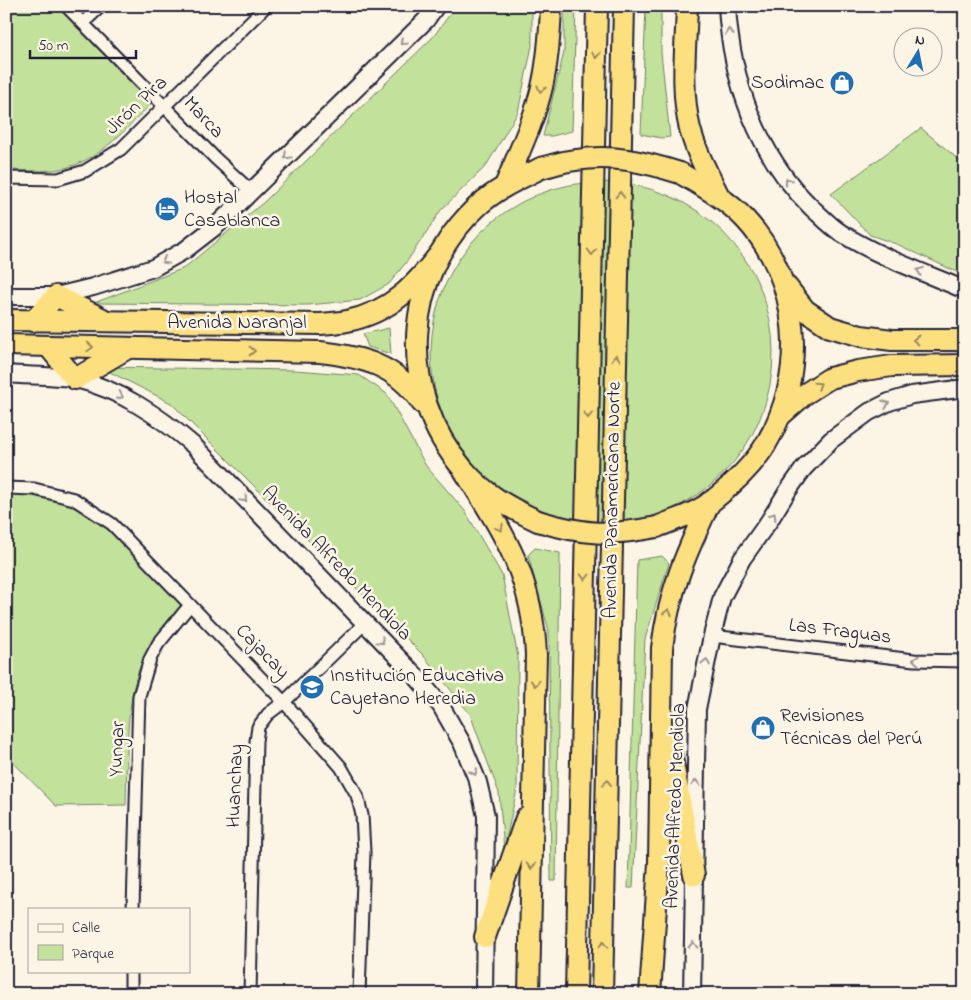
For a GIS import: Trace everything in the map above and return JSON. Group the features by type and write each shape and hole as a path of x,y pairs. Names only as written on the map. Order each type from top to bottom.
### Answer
{"highway":[{"path":"505,186 531,124 542,89 548,58 551,6"},
{"name":"Avenida Panamericana Norte","path":"576,994 597,6"},
{"name":"Avenida Panamericana Norte","path":"602,994 624,6"},
{"path":"687,6 684,93 690,129 718,196"},
{"path":"687,27 692,6"},
{"path":"465,472 486,492 511,509 538,521 567,530 597,533 627,532 657,526 692,513 710,502 746,471 766,445 780,416 790,383 794,348 791,314 782,280 767,248 745,220 718,196 680,173 647,162 611,158 576,160 541,168 505,186 480,204 458,226 441,252 424,289 416,329 417,370 427,409 437,432 449,452 465,472 504,535 519,567 530,600 534,620 536,655 529,994"},
{"name":"Avenida Naranjal","path":"6,320 320,324 347,321 374,312 396,300 421,279 441,252"},
{"path":"782,280 805,310 830,327 861,336 892,340 965,340"},
{"path":"34,321 56,296 109,322"},
{"name":"Avenida Naranjal","path":"6,345 320,352 351,356 370,361 392,371 412,388 427,409"},
{"path":"48,346 75,379 128,348"},
{"path":"780,416 805,394 830,378 858,371 892,366 965,365"},
{"path":"650,994 660,838 662,648 671,599 683,561 710,502"},
{"path":"660,696 694,875"},
{"path":"485,937 532,800"}],"main road":[{"path":"6,296 56,296 93,287 153,268 185,250 216,226 426,20 436,6"},
{"path":"727,6 730,46 743,93 762,139 777,167 795,191 839,232 892,260 965,290"},
{"path":"6,374 75,379"},
{"name":"Avenida Alfredo Mendiola","path":"75,379 109,390 140,406 168,424 193,446 415,675 441,706 462,743 478,782 486,816 484,994"},
{"name":"Avenida Alfredo Mendiola","path":"692,994 697,709 722,597 742,560 804,468 831,440 869,412 889,402 912,395 963,388"}],"street":[{"name":"Marca","path":"66,6 215,158 251,191"},
{"path":"83,23 101,6"},
{"name":"Jirón Pira","path":"6,178 58,179 85,171 121,149 266,6"},
{"name":"Cajacay","path":"6,488 34,489 54,493 74,500 93,510 112,524 284,702 341,767 357,795 362,815 364,852 359,994"},
{"name":"Yungar","path":"133,908 139,696 147,669 158,644 190,605"},
{"name":"Huanchay","path":"250,994 256,741 258,727 268,714 284,702 364,624"},
{"name":"Las Fraguas","path":"712,636 905,659 965,661"},
{"path":"131,972 131,994"}],"green space":[{"path":"6,6 57,6 151,104 119,136 95,155 82,162 53,170 6,170"},
{"path":"456,6 532,6 532,46 518,112 486,166 441,210 408,260 389,284 360,300 308,305 94,303 184,268 264,202 433,37"},
{"path":"564,6 576,6 572,131 552,136 543,136 564,52"},
{"path":"646,6 661,6 661,52 670,137 661,138 641,134"},
{"path":"921,128 965,165 965,276 899,245 870,235 831,194"},
{"path":"602,182 635,186 667,195 697,211 723,232 744,258 760,288 769,320 773,353 769,386 760,418 744,448 723,474 697,495 667,511 635,520 602,524 569,520 537,511 507,495 481,474 460,448 444,418 435,386 431,353 435,320 444,288 460,258 481,232 507,211 537,195 569,186"},
{"path":"389,328 391,354 368,347 363,334"},
{"path":"100,367 295,370 359,375 387,394 426,466 465,511 502,575 518,657 517,789 504,849 499,793 470,714 423,655 171,403"},
{"path":"6,494 29,495 67,503 98,521 128,548 181,605 148,649 134,685 128,725 126,805 56,806 6,755"},
{"path":"535,548 560,553 556,881 551,881 549,631 528,555"},
{"path":"662,556 669,563 645,639 633,888 628,888 637,560"}],"place":[{"name":"Sodimac","path":"842,83"},
{"name":"Hostal Casablanca","path":"167,209"},
{"name":"Institución Educativa Cayetano Heredia","path":"312,687"},
{"name":"Revisiones Técnicas del Perú","path":"763,728"}]}
